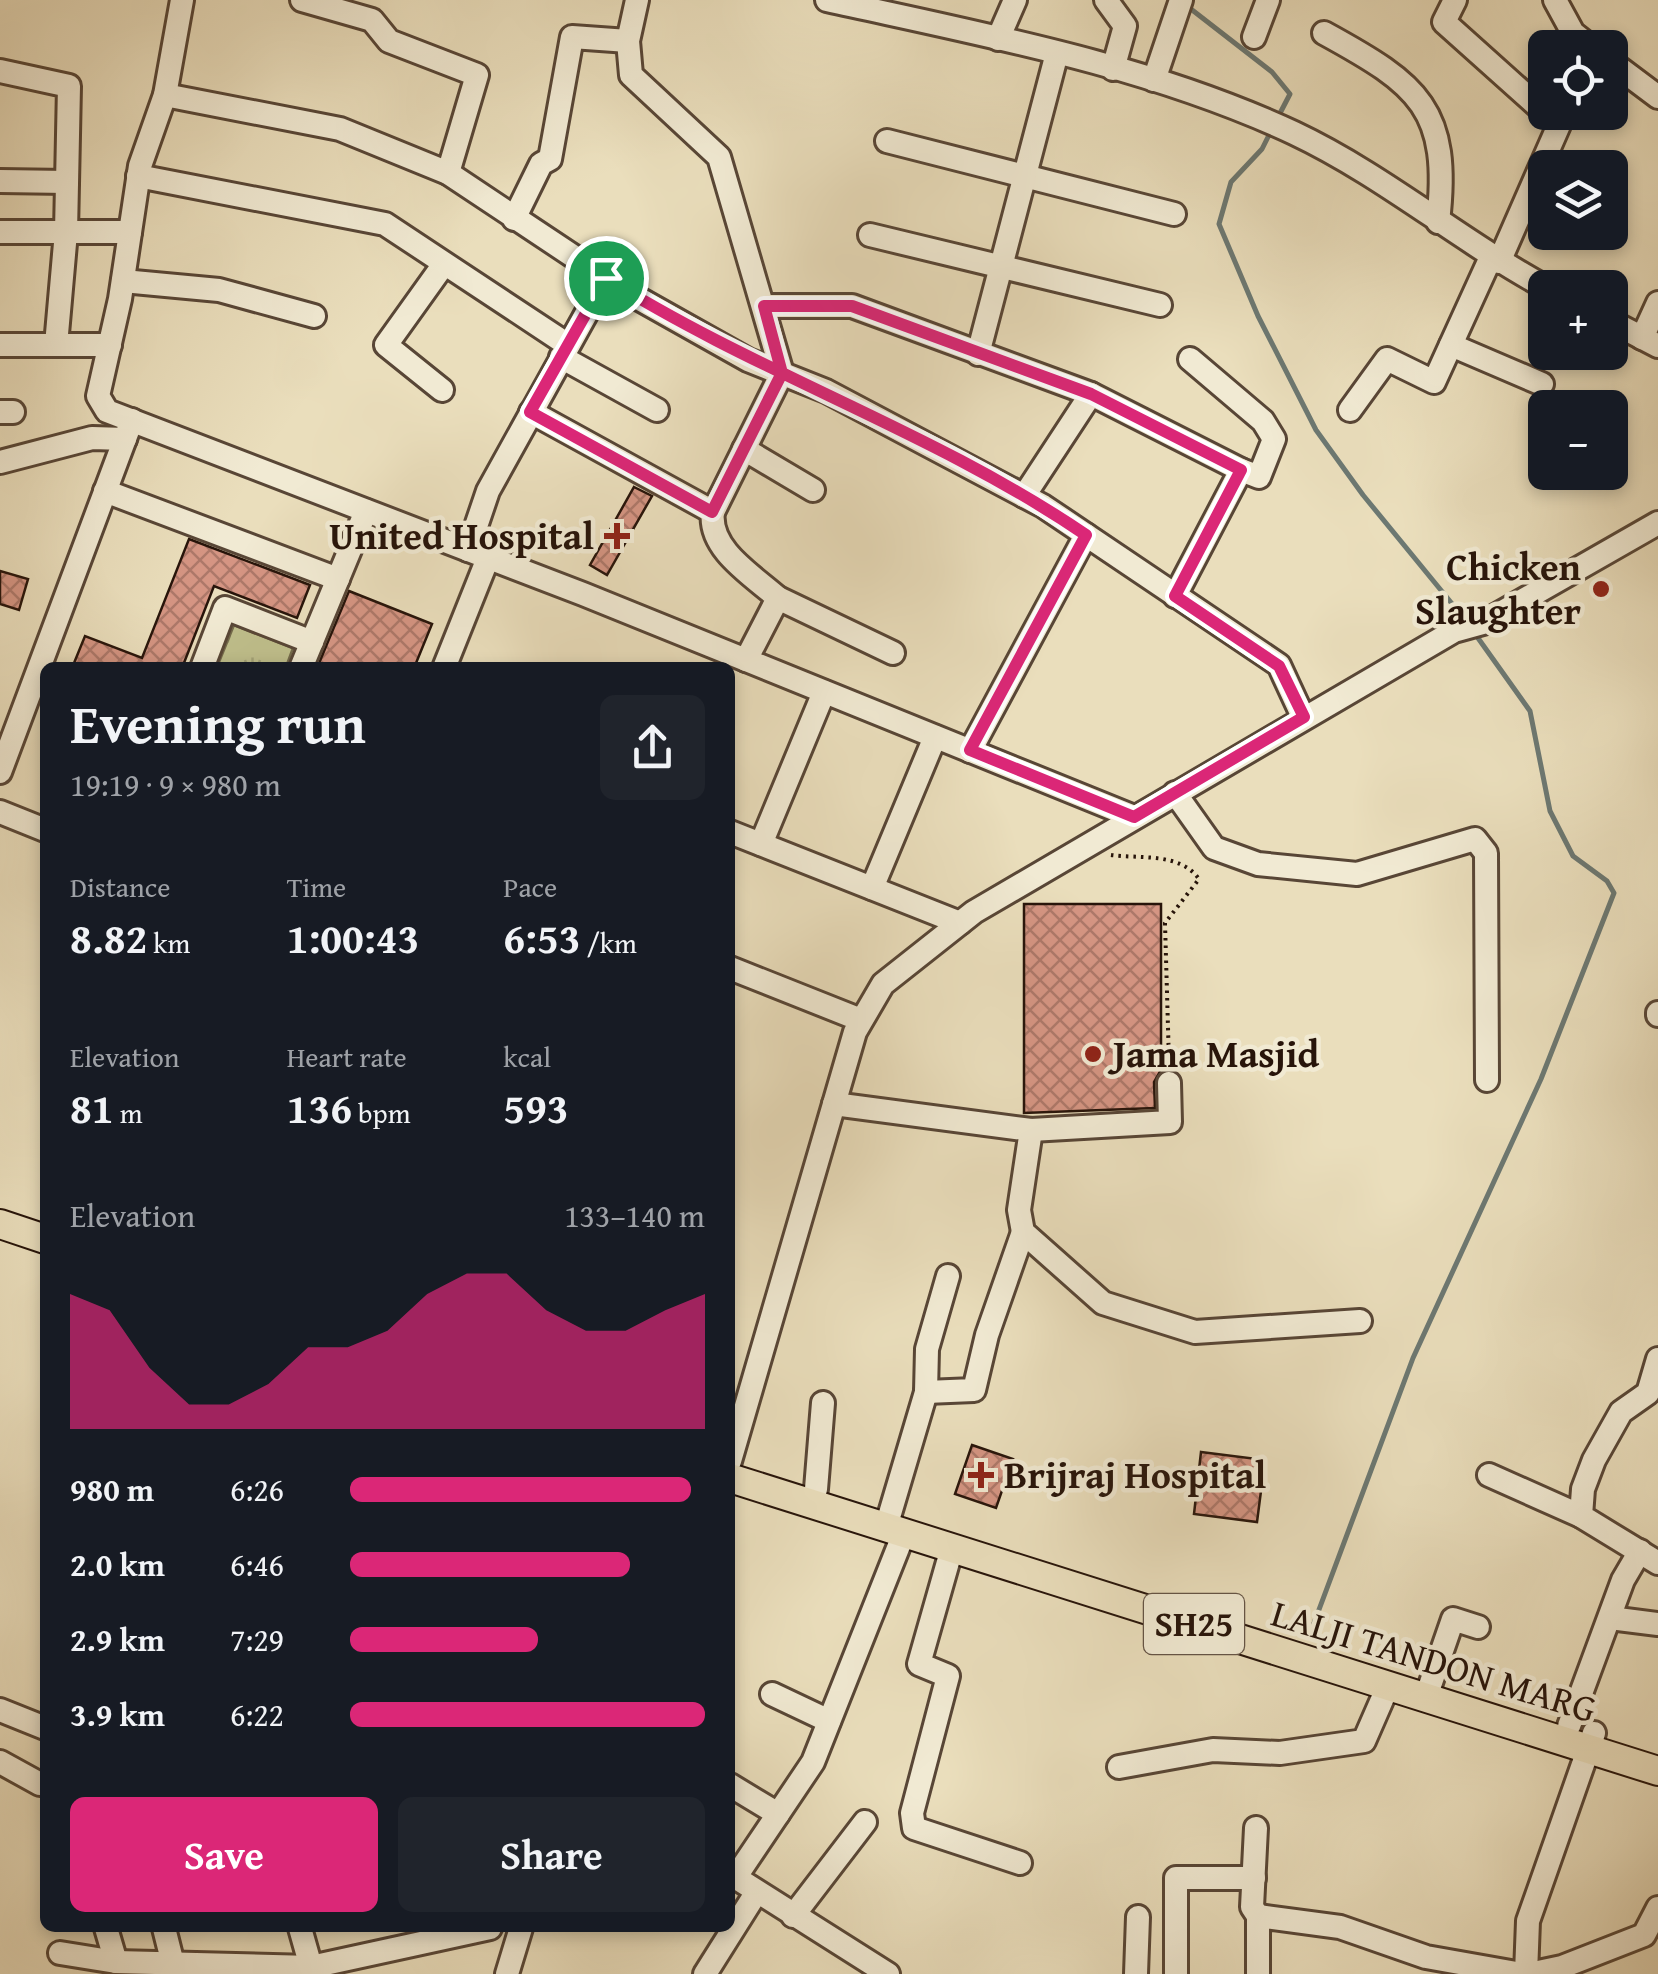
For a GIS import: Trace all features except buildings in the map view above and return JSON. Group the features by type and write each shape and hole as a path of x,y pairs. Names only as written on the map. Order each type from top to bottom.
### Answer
{"main road":[{"path":"0,1224 40,1237"},
{"path":"0,1235 40,1248"},
{"name":"LALJI TANDON MARG","path":"735,1465 816,1489 952,1548 1133,1596 1388,1686 1429,1688"},
{"name":"LALJI TANDON MARG","path":"735,1479 893,1523 1658,1756"},
{"name":"LALJI TANDON MARG","path":"1584,1736 1658,1770"}],"street":[{"path":"182,0 166,95 138,176 123,281 98,396 106,411 129,429 478,554 1134,817"},
{"path":"302,0 372,20 389,41 477,75 448,174"},
{"path":"637,0 628,41 632,75 719,158 782,373 712,512 711,528 722,548 778,598 892,653"},
{"path":"828,0 877,5 928,23 1057,53 1213,97 1290,132 1528,277"},
{"path":"928,23 936,0"},
{"path":"998,40 1015,0"},
{"path":"1106,0 1125,26 1114,69"},
{"path":"1254,37 1268,0"},
{"path":"1350,410 1387,359 1434,382 1560,125 1444,22 1455,0"},
{"path":"1555,0 1571,30"},
{"path":"1154,80 1179,8"},
{"path":"1324,33 1385,66 1418,96 1440,142 1438,222"},
{"path":"514,219 540,164 550,159 572,37 628,41"},
{"path":"978,354 1057,53"},
{"path":"0,71 69,86 66,232 56,345"},
{"path":"1628,74 1658,97"},
{"path":"166,95 340,130 448,174 606,278 748,360 826,390 1024,496 1086,535 1279,666 1304,717"},
{"path":"887,140 1174,214"},
{"path":"138,176 385,224 565,351 657,410"},
{"path":"0,181 67,182"},
{"path":"0,232 130,232"},
{"path":"870,235 1160,305"},
{"path":"442,390 386,346 444,264"},
{"path":"446,662 478,554 488,490 606,278"},
{"path":"123,281 219,290 314,316"},
{"path":"1650,342 1658,303"},
{"path":"764,306 852,306 1091,394 1259,477 1274,439 1263,421 1190,360"},
{"path":"0,345 110,346"},
{"path":"1451,345 1542,384"},
{"path":"1024,496 1091,394"},
{"path":"530,412 712,512"},
{"path":"0,462 129,429"},
{"path":"48,662 129,429"},
{"path":"744,448 813,490"},
{"path":"1175,596 1241,470"},
{"path":"105,492 338,579"},
{"path":"304,662 366,511"},
{"path":"735,1446 834,1104 862,1020 883,984 960,924 1175,792 1454,631 1483,622 1658,522"},
{"path":"970,750 1086,535"},
{"path":"746,660 778,598"},
{"path":"204,662 225,608 312,642"},
{"path":"0,772 38,692"},
{"path":"760,844 824,692"},
{"path":"872,888 936,736"},
{"path":"1175,792 1214,848 1258,864 1357,874 1475,838 1486,853 1487,1080"},
{"path":"0,812 40,828"},
{"path":"735,834 960,924"},
{"path":"735,970 862,1020"},
{"path":"834,1104 1031,1130 1170,1122 1169,1083"},
{"path":"926,1392 974,1390 1023,1232 1018,1210 1031,1130"},
{"path":"1023,1232 1103,1303 1195,1332 1360,1321"},
{"path":"735,1873 812,1762 829,1722 893,1523 926,1392 926,1349 948,1276"},
{"path":"1581,1516 1583,1489 1594,1460 1621,1412 1653,1396 1658,1359"},
{"path":"816,1489 822,1402"},
{"path":"1489,1474 1581,1516 1649,1557 1610,1618 1584,1736 1528,1922 1526,1974"},
{"path":"952,1548 919,1664 948,1676 912,1813 914,1828 1020,1862"},
{"path":"1610,1618 1658,1624"},
{"path":"1429,1688 1453,1619 1478,1627"},
{"path":"1119,1767 1212,1750 1295,1752 1364,1741 1388,1686"},
{"path":"772,1694 829,1722"},
{"path":"0,1710 40,1726"},
{"path":"0,1762 40,1784"},
{"path":"735,1787 778,1814"},
{"path":"793,1916 866,1822"},
{"path":"1256,1828 1252,1908 1258,1916 1258,1974"},
{"path":"735,1878 888,1974"},
{"path":"1176,1974 1176,1878 1254,1878"},
{"path":"735,1926 756,1894"},
{"path":"1258,1916 1340,1927 1426,1957 1526,1974 1562,1967 1644,1935 1658,1908"},
{"path":"1136,1974 1138,1917"},
{"path":"107,1932 116,1962"},
{"path":"165,1932 173,1964"},
{"path":"301,1932 312,1971"},
{"path":"60,1952 116,1962 312,1971 473,1932"},
{"path":"507,1974 521,1932"},
{"path":"704,1974 731,1932"}],"path":[{"path":"1082,848 1137,859 1151,856 1194,872 1199,878 1165,923 1169,1083"}],"green space":[{"path":"234,625 293,648 288,662 219,662"}],"waterway":[{"path":"1187,6 1272,72 1290,94 1277,119"},
{"path":"1272,129 1262,149 1231,182 1219,224 1258,316 1316,430 1363,495 1467,622"},
{"path":"1314,1623 1413,1358 1541,1079 1614,893 1607,881 1573,856 1550,811 1530,711 1473,631"}],"place":[{"name":"United Hospital","path":"617,536"},
{"name":"Chicken Slaughter","path":"1601,589"},
{"name":"Jama Masjid","path":"1093,1054"},
{"name":"Brijraj Hospital","path":"981,1475"}],"route":[{"path":"606,278 530,412 712,512 782,373 764,306 852,306 1091,394 1241,470 1175,596 1279,666 1304,717 1134,817 970,750 1086,535 1043,506 826,390 782,373 748,360 606,278"}]}
